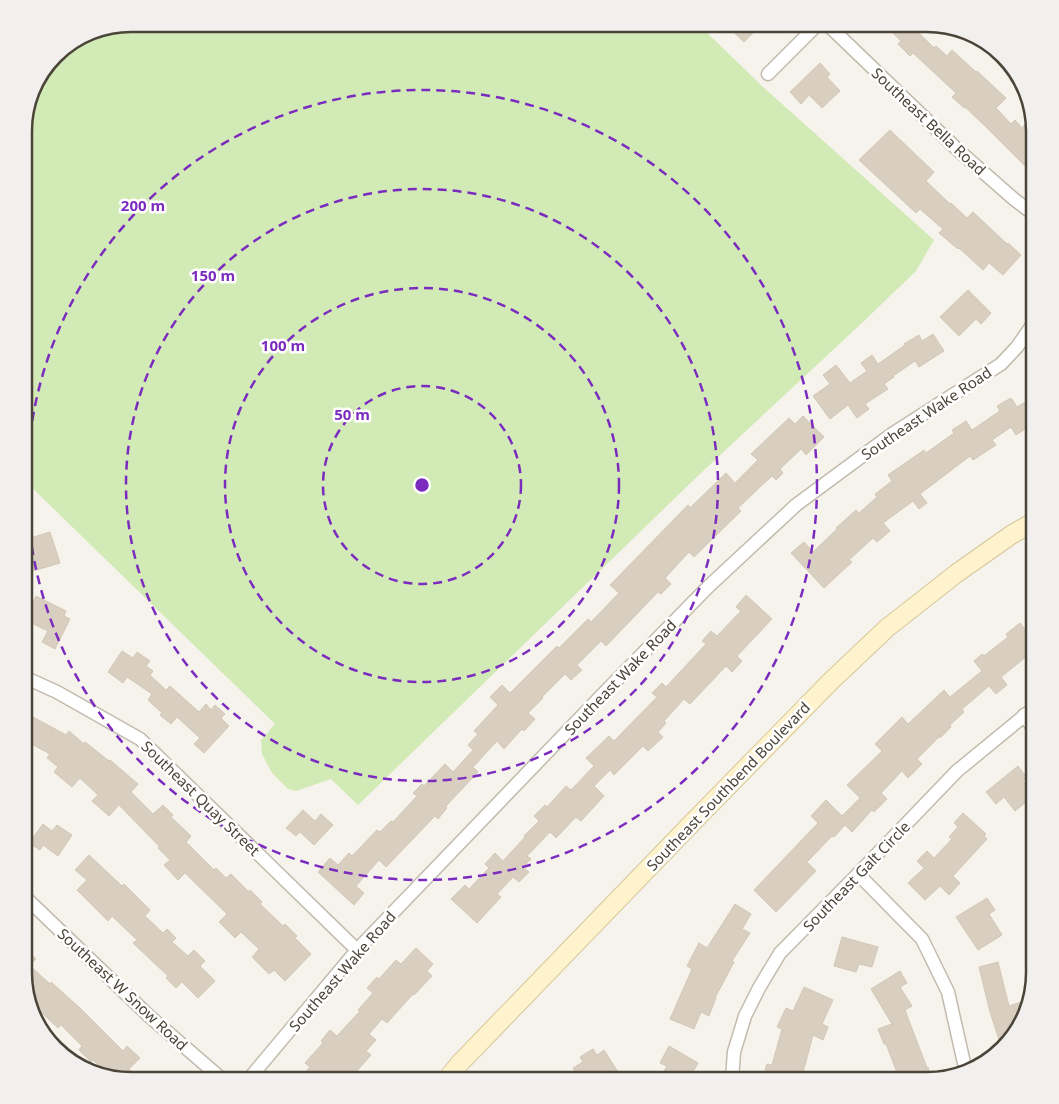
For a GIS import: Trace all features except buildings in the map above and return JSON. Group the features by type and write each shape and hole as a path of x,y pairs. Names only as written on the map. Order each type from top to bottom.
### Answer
{"street":[{"path":"768,74 809,33"},
{"name":"Southeast Bella Road","path":"836,33 959,151 1026,208"},
{"name":"Southeast Wake Road","path":"255,1072 357,950 709,586 796,505 892,434 1001,364 1026,334"},
{"name":"Southeast Southbend Boulevard","path":"453,1072 831,681 888,628 957,573 1026,526"},
{"name":"Southeast Quay Street","path":"32,681 57,692 140,739 357,950"},
{"name":"Southeast Galt Circle","path":"733,1072 734,1052 744,1016 780,953 957,771 1024,715"},
{"path":"858,874 922,938 948,992 964,1064"},
{"name":"Southeast W Snow Road","path":"32,904 149,1016 214,1072"}],"green space":[{"path":"125,33 707,33 762,86 934,240 916,271 703,471 358,805 331,779 296,791 288,789 272,773 262,754 261,740 275,724 33,488 33,119 40,94 46,82 57,66 71,53 94,40 113,34"}]}
